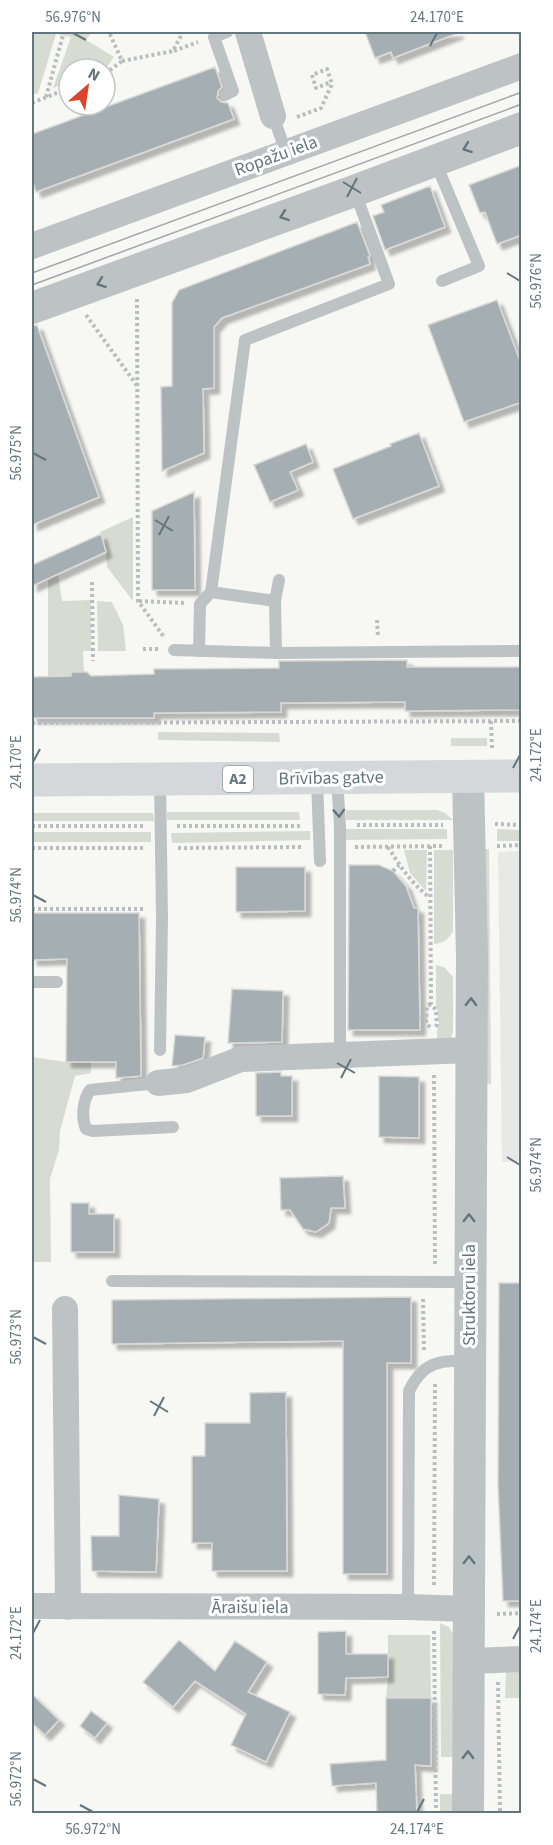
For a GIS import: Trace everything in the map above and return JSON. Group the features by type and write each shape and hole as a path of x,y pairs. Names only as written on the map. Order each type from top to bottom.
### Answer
{"highway":[{"name":"Brīvības gatve","path":"32,780 522,776"}],"street":[{"path":"248,32 282,118"},
{"name":"Ropažu iela","path":"32,246 522,66"},
{"path":"32,308 522,128"},
{"name":"Struktoru iela","path":"468,776 472,957 469,1361 483,1611 470,1661 468,1814"},
{"path":"158,1083 187,1080 241,1059 470,1050"},
{"path":"65,1309 68,1606"},
{"name":"Āraišu iela","path":"32,1606 408,1607 483,1611"},
{"path":"470,1661 522,1659"}],"lane":[{"path":"225,95 233,91 213,37 227,32"},
{"path":"282,118 286,152"},
{"path":"435,160 479,266 442,281"},
{"path":"199,651 200,604 211,592 245,340 389,284 354,191"},
{"path":"276,654 275,601 279,580"},
{"path":"211,592 275,601"},
{"path":"174,650 276,654 522,651"},
{"path":"327,778 340,826 340,1055"},
{"path":"320,861 319,826 327,778"},
{"path":"159,1050 162,909 160,779"},
{"path":"32,982 57,982"},
{"path":"158,1083 90,1090 86,1096 84,1123 86,1129 93,1131 173,1127"},
{"path":"112,1281 469,1282"},
{"path":"408,1607 409,1391 417,1375 430,1365 469,1361"}],"path":[{"path":"109,32 122,61"},
{"path":"173,51 183,32"},
{"path":"46,97 63,35"},
{"path":"117,65 122,61 173,51 213,37"},
{"path":"282,118 321,108 332,82 327,69 312,75 316,88 332,82"},
{"path":"32,103 57,93"},
{"path":"136,270 138,601 174,650"},
{"path":"70,294 138,388"},
{"path":"92,582 93,661"},
{"path":"138,601 200,604"},
{"path":"32,723 522,721"},
{"path":"491,722 492,749"},
{"path":"493,824 522,825"},
{"path":"340,826 450,825"},
{"path":"32,826 319,826"},
{"path":"493,846 522,845"},
{"path":"430,846 430,956"},
{"path":"388,847 416,886 430,897"},
{"path":"32,848 152,848"},
{"path":"393,871 399,865"},
{"path":"32,909 162,909"},
{"path":"420,1017 427,1020 427,1006 430,1004"},
{"path":"483,1611 522,1613"}],"shaded area":[{"path":"32,32 92,32 86,40 114,57 64,57 71,37 56,34 38,93 32,95"},
{"path":"133,517 133,601 107,567 106,552 100,532"},
{"path":"48,556 51,557 58,574 62,601 91,600 91,651 83,651 84,672 71,672 71,676 48,676"},
{"path":"97,601 112,602 123,625 126,651 98,651"},
{"path":"158,732 279,733 280,742 158,740"},
{"path":"451,738 487,738 487,746 451,746"},
{"path":"346,810 437,810 453,820 346,820"},
{"path":"167,812 299,812 300,820 167,820"},
{"path":"32,813 153,813 154,821 32,821"},
{"path":"346,829 447,829 447,839 346,840"},
{"path":"497,829 521,830 521,841 497,841"},
{"path":"310,831 310,840 172,843 171,833"},
{"path":"32,832 151,832 151,842 32,842"},
{"path":"481,849 489,849 491,1085 487,1083"},
{"path":"404,850 427,850 426,891 410,873"},
{"path":"434,850 453,850 453,931 445,940 434,944"},
{"path":"521,851 521,1162 502,1162 498,852"},
{"path":"436,965 444,967 453,977 453,1032 451,1038 437,1046 439,1025 436,1004"},
{"path":"32,1057 66,1062 91,1062 91,1073 75,1076 60,1131 59,1150 50,1179 51,1262 32,1262"},
{"path":"440,1623 449,1627 457,1640 456,1757 441,1757"},
{"path":"388,1635 430,1635 431,1698 386,1698"},
{"path":"506,1672 521,1672 521,1698 505,1698"},
{"path":"440,1794 455,1794 455,1813 440,1813"}],"building":[{"path":"365,32 458,33 393,58 391,52 375,58"},
{"path":"215,67 222,87 218,91 217,98 221,102 228,103 234,119 36,192 32,179 32,134 78,117 117,117 117,103"},
{"path":"522,165 522,235 497,244 485,212 480,213 469,185"},
{"path":"430,186 445,227 385,250 373,216 384,212 381,205"},
{"path":"357,222 370,256 368,257 370,264 222,318 214,327 214,388 203,389 204,453 162,471 161,387 172,386 172,303 179,290"},
{"path":"497,300 522,366 522,402 464,422 428,325"},
{"path":"37,325 99,497 32,525 32,326"},
{"path":"419,433 439,486 353,519 333,469"},
{"path":"306,444 313,462 290,472 298,490 270,502 254,465"},
{"path":"194,492 195,590 152,590 152,511"},
{"path":"101,534 106,552 32,586 32,565"},
{"path":"407,660 407,667 522,667 522,710 405,711 405,702 281,703 281,712 154,713 154,718 32,718 32,677 71,676 71,672 87,672 91,676 154,674 154,669 279,668 279,661"},
{"path":"349,865 379,865 393,871 406,886 414,908 418,908 420,1030 348,1030"},
{"path":"236,867 305,867 305,911 236,912"},
{"path":"32,913 139,913 141,1076 116,1078 116,1062 66,1062 67,959 32,960"},
{"path":"232,989 283,991 282,1042 228,1043"},
{"path":"175,1035 205,1037 203,1058 172,1066"},
{"path":"281,1072 281,1076 292,1076 292,1116 256,1116 256,1073"},
{"path":"379,1076 419,1077 419,1138 379,1137"},
{"path":"343,1176 345,1208 331,1208 329,1223 316,1232 303,1229 290,1210 281,1210 280,1178"},
{"path":"71,1203 89,1203 89,1214 114,1214 114,1252 71,1252"},
{"path":"499,1283 522,1283 522,1601 503,1601 498,1485"},
{"path":"411,1297 411,1363 387,1363 387,1574 343,1574 343,1341 112,1344 112,1300"},
{"path":"286,1392 287,1571 212,1571 212,1543 192,1543 192,1456 205,1456 205,1423 250,1423 250,1393"},
{"path":"119,1495 159,1499 156,1572 92,1571 91,1536 119,1536"},
{"path":"346,1631 346,1654 388,1654 388,1677 346,1678 345,1695 318,1694 318,1632"},
{"path":"179,1640 215,1671 235,1641 267,1662 248,1692 290,1712 266,1762 231,1745 246,1714 195,1681 173,1707 143,1682"},
{"path":"32,1694 59,1720 45,1735 32,1723"},
{"path":"386,1698 431,1698 431,1766 415,1765 417,1814 377,1814 376,1783 332,1786 330,1764 386,1760"},
{"path":"91,1711 107,1723 95,1738 80,1726"}],"tram line":[{"path":"32,273 522,92"},
{"path":"32,285 522,104"}]}
